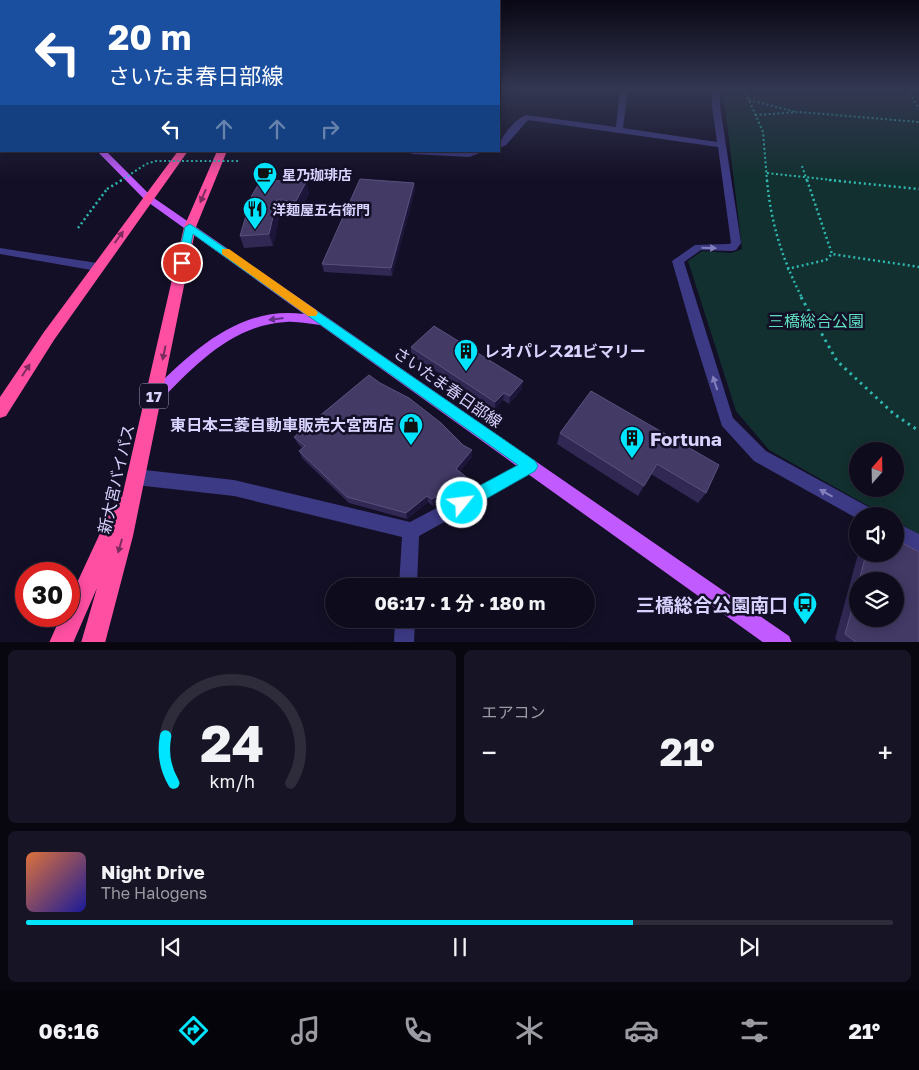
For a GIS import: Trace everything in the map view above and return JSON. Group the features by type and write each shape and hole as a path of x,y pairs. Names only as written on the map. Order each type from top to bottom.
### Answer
{"highway":[{"path":"0,412 49,336 97,267 182,152"},
{"name":"新大宮バイパス","path":"93,642 123,536 190,227 222,152"},
{"path":"61,642 136,477"}],"main road":[{"name":"さいたま春日部線","path":"102,152 148,198 782,642"},
{"path":"154,398 193,359 214,342 238,330 263,320 286,317 324,321"}],"street":[{"path":"500,145 508,140 519,121 523,119"},
{"path":"546,119 723,145"},
{"path":"619,131 622,119"},
{"path":"720,119 736,242 732,248 699,248 678,261 727,420 760,456 852,507"},
{"path":"440,152 469,154 477,152"},
{"path":"0,251 97,267"},
{"path":"136,477 234,488 411,531 530,466"},
{"path":"408,578 411,531"},
{"path":"904,536 919,544"},
{"path":"404,642 405,628"}],"path":[{"path":"757,119 763,132 770,213 787,269 808,310 838,361 894,414 919,431"},
{"path":"883,119 919,122"},
{"path":"78,228 107,189 146,164 156,161 238,161"},
{"path":"802,166 832,254"},
{"path":"767,173 919,189"},
{"path":"787,269 826,260 832,254"},
{"path":"832,254 919,267"}],"green space":[{"name":"三橋総合公園","path":"727,119 919,119 919,535 904,526 904,507 870,507 854,498 904,498 904,442 849,442 849,495 769,450 736,411 688,261 702,251 731,253 742,249"}],"building":[{"path":"360,179 414,183 391,268 322,264"},
{"path":"261,180 306,182 296,201 277,200 269,234 240,236 252,195"},
{"name":"レオパレス21ビマリー","path":"434,326 523,381 510,396 504,393 495,402 411,347"},
{"path":"369,375 409,398 441,423 463,445 472,450 456,469 470,480 432,499 427,496 406,513 347,497 299,451 305,446 294,437"},
{"name":"Fortuna","path":"591,391 719,465 706,493 657,464 644,486 560,433"},
{"path":"904,544 919,552 919,642 856,642 845,634 849,620 849,627 904,627 904,572 861,572 864,562 904,562"}],"slow traffic":[{"path":"225,252 312,313"}],"place":[{"name":"星乃珈琲店","path":"265,195"},
{"name":"洋麺屋五右衛門","path":"255,230"},
{"name":"レオパレス21ビマリー","path":"466,372"},
{"name":"東日本三菱自動車販売大宮西店","path":"411,446"},
{"name":"Fortuna","path":"632,459"},
{"name":"三橋総合公園南口","path":"805,625"}],"route":[{"path":"182,263 190,227 530,466 462,503"}]}
